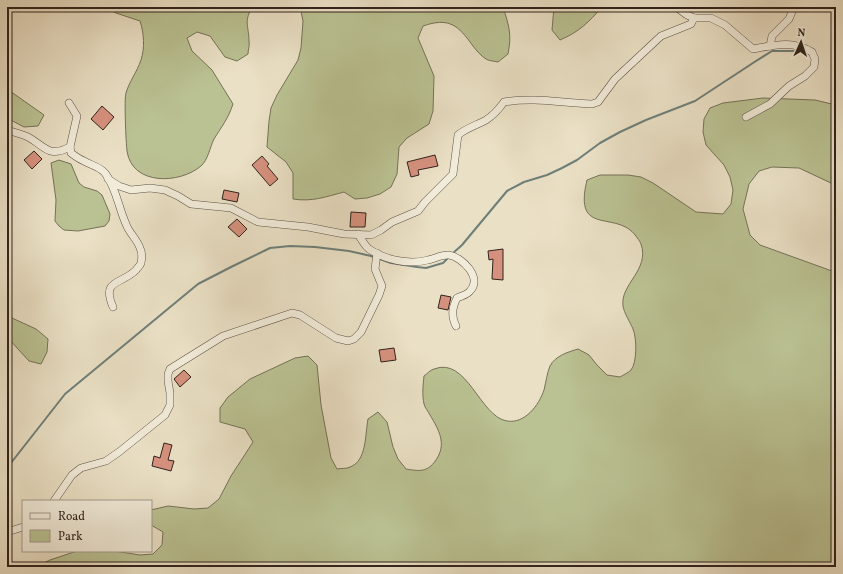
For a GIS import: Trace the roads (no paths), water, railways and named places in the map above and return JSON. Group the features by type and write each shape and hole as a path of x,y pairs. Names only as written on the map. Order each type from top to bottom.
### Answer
{"street":[{"path":"676,7 694,18 711,18 725,25 753,49 776,44 795,44 812,52 816,59 814,67 805,76 783,91 770,104 746,117"},
{"path":"770,46 772,36 789,19 794,7"},
{"path":"108,179 119,186 131,190 150,188 165,190 191,204 231,208 258,222 308,227 344,234 371,235 392,222 418,211 453,174 458,135 487,119 498,111 504,102 521,99 542,99 592,104 598,102 615,79 661,36 691,24 694,18"},
{"path":"69,103 77,116 70,147 71,153 105,173 121,208 126,224 141,248 142,258 140,265 132,274 113,284 109,292 109,298 113,307"},
{"path":"7,130 28,138 51,152 60,152 70,147"},
{"path":"358,234 376,257 412,263 451,256 464,262 474,279 474,286 470,292 456,298 453,320 456,326"},
{"path":"55,500 72,475 81,468 106,461 165,415 170,405 168,374 170,369 223,336 292,313 300,315 336,338 348,341 354,339 361,332 381,290 382,286 375,269 376,257"},
{"path":"7,532 22,527"}],"waterway":[{"path":"452,254 462,245 507,191 524,182 547,175 562,168 577,160 600,143 620,132 695,101 772,51 798,51"},
{"path":"7,468 65,394 198,284 270,248 290,246 349,251 371,256 391,263 426,268 443,263 449,257"}]}
